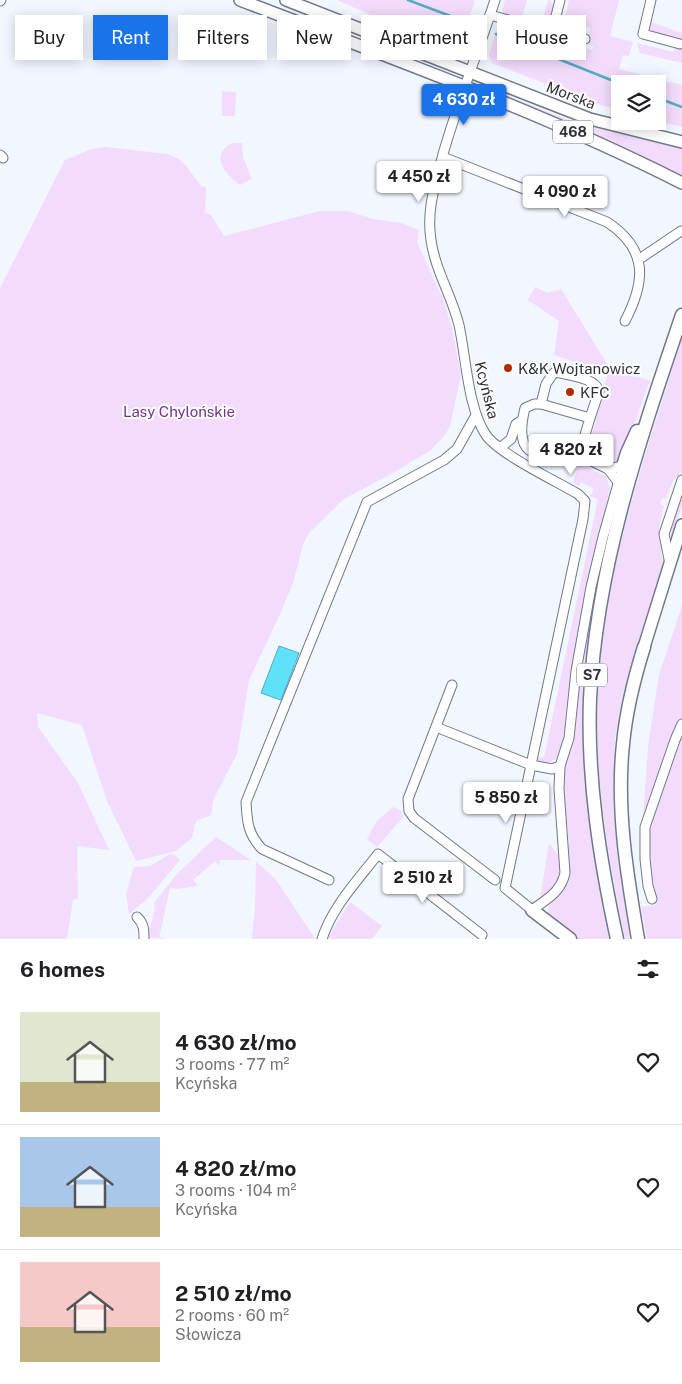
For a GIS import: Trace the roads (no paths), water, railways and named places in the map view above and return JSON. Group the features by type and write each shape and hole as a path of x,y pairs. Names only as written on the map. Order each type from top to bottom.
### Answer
{"highway":[{"name":"S7","path":"617,939 595,814 591,769 590,698 597,631 609,564 627,487 682,315"},
{"path":"623,466 637,431 649,415"},
{"path":"638,939 624,844 621,782 622,745 627,712 644,646"},
{"path":"532,910 570,939"}],"main road":[{"name":"468","path":"240,0 464,87 614,149 682,183"},
{"name":"Morska","path":"286,0 590,119 682,142"},
{"path":"644,646 682,525"}],"street":[{"name":"Kcyńska","path":"495,0 456,109 433,190 430,239 437,268 458,323 476,415 486,436 500,448 578,494 585,501 583,519 505,888 532,910"},
{"path":"556,15 560,0"},
{"path":"651,0 642,34 680,44"},
{"path":"490,16 497,18"},
{"path":"443,158 607,222 625,236 636,252 640,284 626,321"},
{"path":"638,260 681,231"},
{"path":"541,404 546,384 552,374 556,372 595,383 598,387 599,391 579,455"},
{"path":"590,418 541,404 530,405 525,408 521,421 525,444 532,452 560,460 579,455 608,469 618,482"},
{"path":"329,880 262,849 253,840 247,822 246,802 368,502 444,460 458,448 476,415"},
{"path":"500,448 511,439 516,424 521,421"},
{"path":"532,910 555,894 563,884 565,873 559,789 560,766 569,738 571,704 576,671 592,587 603,537 623,466 608,469"},
{"path":"670,564 664,534 682,480"},
{"path":"452,685 408,799 409,811 414,818 495,880"},
{"path":"652,899 646,868 645,827 681,726"},
{"path":"436,727 531,765 552,769 560,766"},
{"path":"322,939 327,925 342,900 378,854 482,935"},
{"path":"137,917 142,922 144,939"}],"water":[{"path":"279,646 299,653 281,700 261,693"}],"waterway":[{"path":"408,0 448,15"},
{"path":"496,34 611,80"},
{"path":"666,101 682,107"}],"place":[{"name":"K&K Wojtanowicz","path":"508,368"},
{"name":"KFC","path":"570,392"}],"park label":[{"name":"Lasy Chylońskie","path":"179,411"}]}
